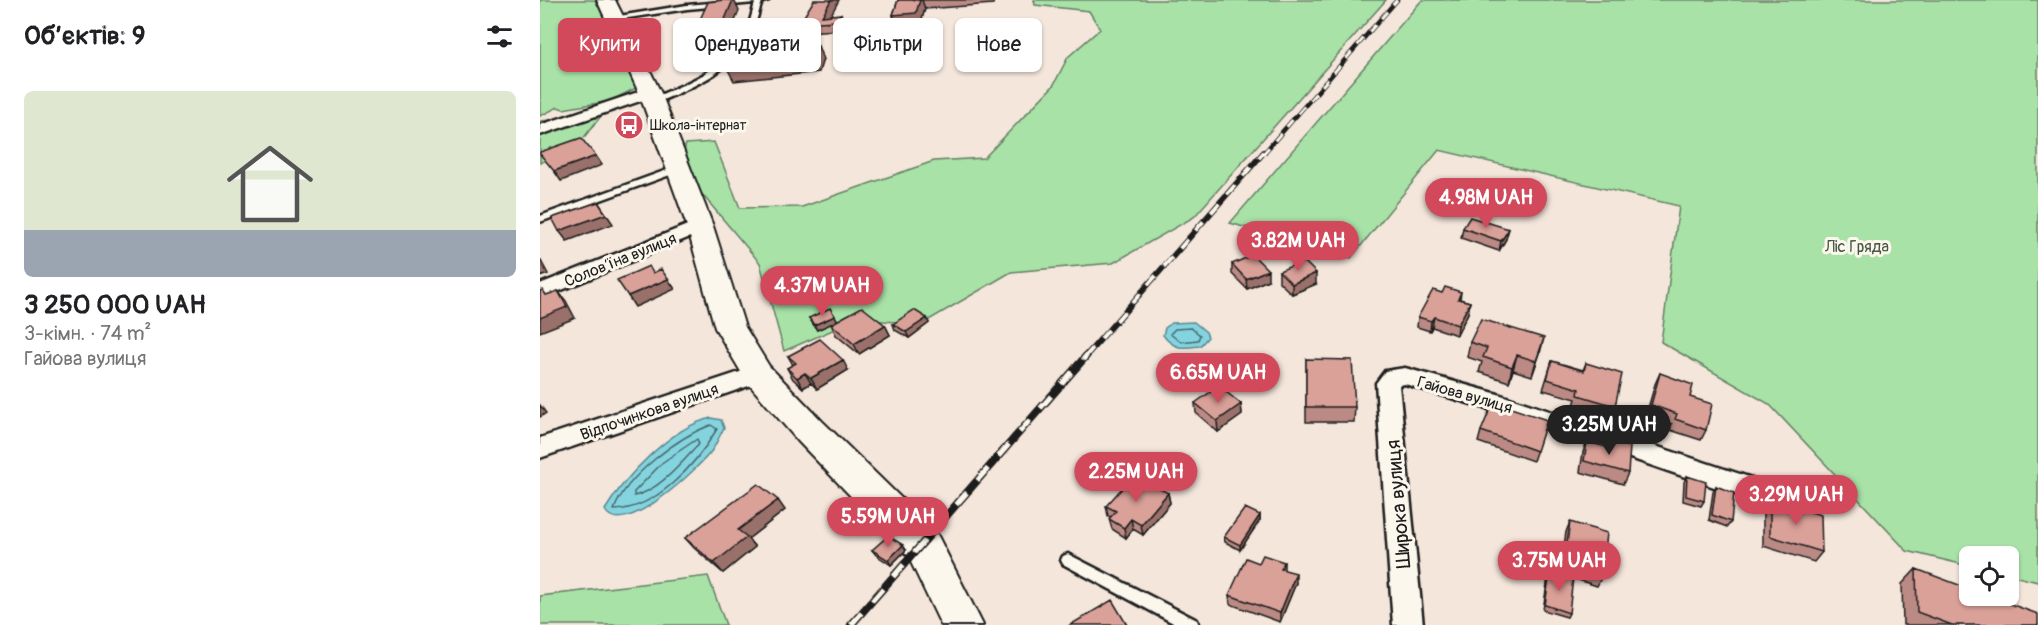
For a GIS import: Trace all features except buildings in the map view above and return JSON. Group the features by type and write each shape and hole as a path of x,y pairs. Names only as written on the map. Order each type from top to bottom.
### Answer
{"main road":[{"path":"610,9 651,97 700,226 730,328 758,374 922,544 962,625"}],"street":[{"path":"540,130 651,97"},
{"name":"Соловʼїна вулиця","path":"540,292 700,226"},
{"name":"Відпочинкова вулиця","path":"540,448 758,374"},
{"name":"Гайова вулиця","path":"1387,383 1393,377 1405,376 1490,400 1749,488"},
{"name":"Широка вулиця","path":"1387,383 1408,625"}],"lane":[{"path":"610,9 687,7 766,0"},
{"path":"651,97 692,84 728,59 741,47 748,36 759,1"},
{"path":"540,219 678,169"},
{"path":"1068,560 1192,625"}],"green space":[{"path":"540,0 595,0 604,18 558,18 558,72 630,72 636,88 610,101 563,109 558,107 540,116"},
{"path":"1034,0 1386,0 1194,217 1113,263 1011,272 922,324 858,319 784,351 760,263 701,193 682,158 686,144 714,142 740,208 802,207 934,161 984,158 1053,86 1068,57 1100,29 1089,11 1035,5"},
{"name":"Ліс Гряда","path":"1422,0 2038,0 2038,582 2019,577 2019,546 1959,546 1959,564 1907,551 1769,404 1661,342 1679,206 1439,150 1351,258 1230,223"},
{"path":"601,116 578,145 540,163 540,121"},
{"path":"708,576 726,625 540,625 540,596"}],"water":[{"path":"1194,322 1206,332 1208,337 1200,346 1175,346 1163,335 1165,328 1172,323"},
{"path":"711,418 721,420 724,428 706,458 678,484 661,498 627,516 614,517 605,510 637,468 651,455 681,431"}],"railway":[{"path":"1263,154 1397,0"},
{"path":"1085,357 1264,152"},
{"path":"851,625 1087,355"}],"place":[{"name":"Школа-інтернат","path":"629,125"}]}
